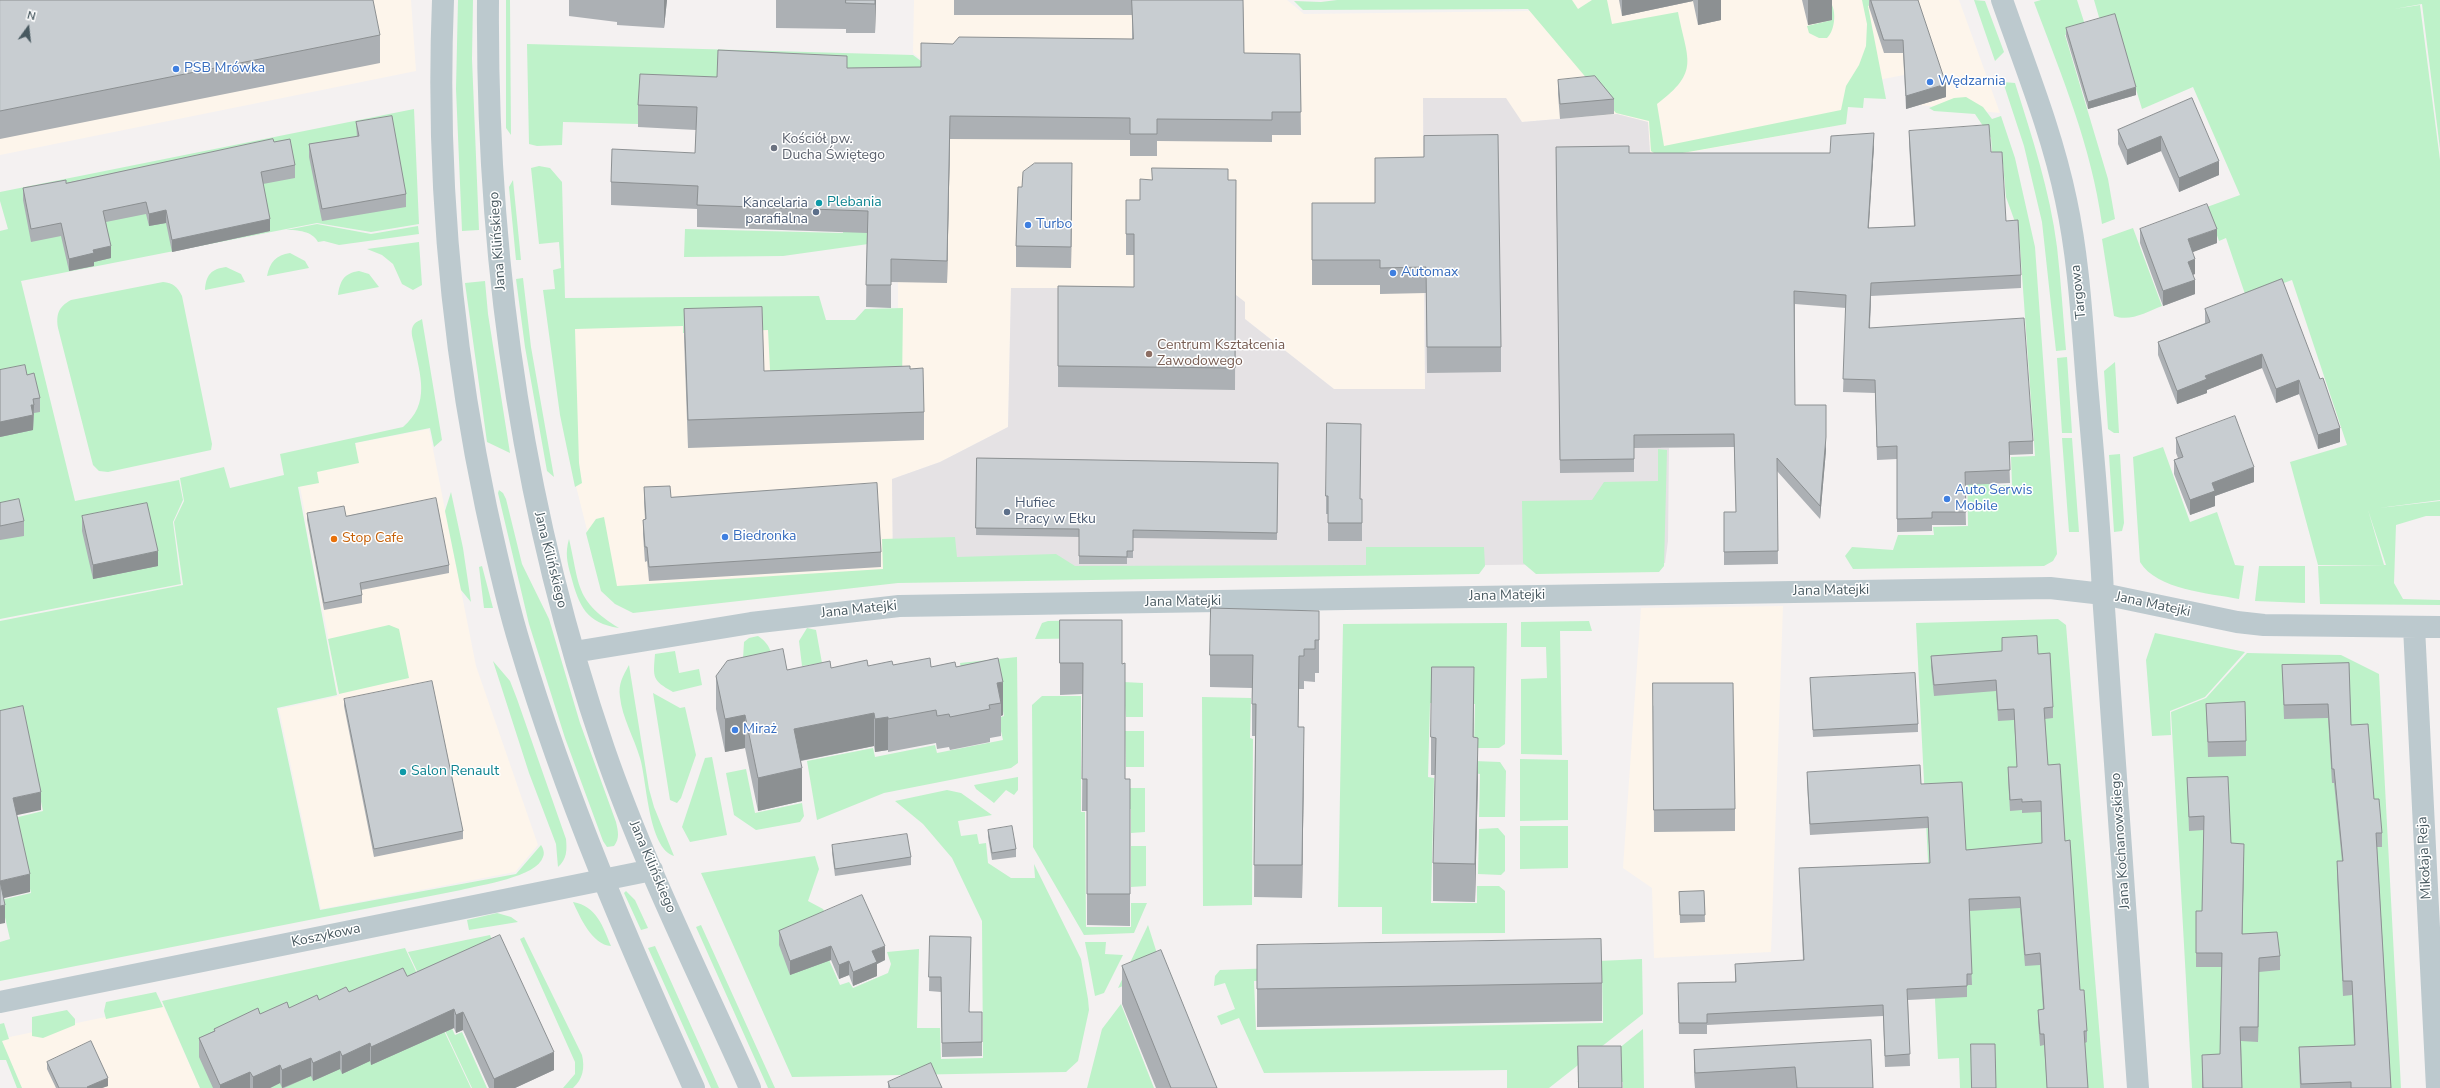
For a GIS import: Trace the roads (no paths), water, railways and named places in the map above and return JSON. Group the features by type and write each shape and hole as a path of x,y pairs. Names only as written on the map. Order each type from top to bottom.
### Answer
{"street":[{"path":"443,0 440,57 442,144 447,241 464,382 480,476 497,557 519,644 565,782 602,880 694,1088"},
{"name":"Jana Kilińskiego","path":"488,0 488,60 499,269 510,363 539,516 574,652 605,750 652,870 750,1088"},
{"name":"Targowa","path":"2002,0 2051,141 2066,200 2083,330 2101,543 2103,594"},
{"name":"Jana Matejki","path":"574,652 751,623 899,606 2050,588 2103,594 2237,622 2440,628"},
{"name":"Jana Kochanowskiego","path":"2103,594 2138,1088"},
{"name":"Mikołaja Reja","path":"2414,627 2435,941 2437,1088"},
{"name":"Koszykowa","path":"0,1002 652,870"}],"place":[{"name":"PSB Mrówka","path":"176,69"},
{"name":"Wędzarnia","path":"1930,82"},
{"name":"Kościół pw. Ducha Świętego","path":"774,148"},
{"name":"Plebania","path":"819,203"},
{"name":"Kancelaria parafialna","path":"816,212"},
{"name":"Turbo","path":"1028,225"},
{"name":"Automax","path":"1393,273"},
{"name":"Centrum Kształcenia Zawodowego","path":"1149,354"},
{"name":"Auto Serwis Mobile","path":"1947,499"},
{"name":"Hufiec Pracy w Ełku","path":"1007,512"},
{"name":"Biedronka","path":"725,537"},
{"name":"Stop Cafe","path":"334,539"},
{"name":"Miraż","path":"735,730"},
{"name":"Salon Renault","path":"403,772"}]}
